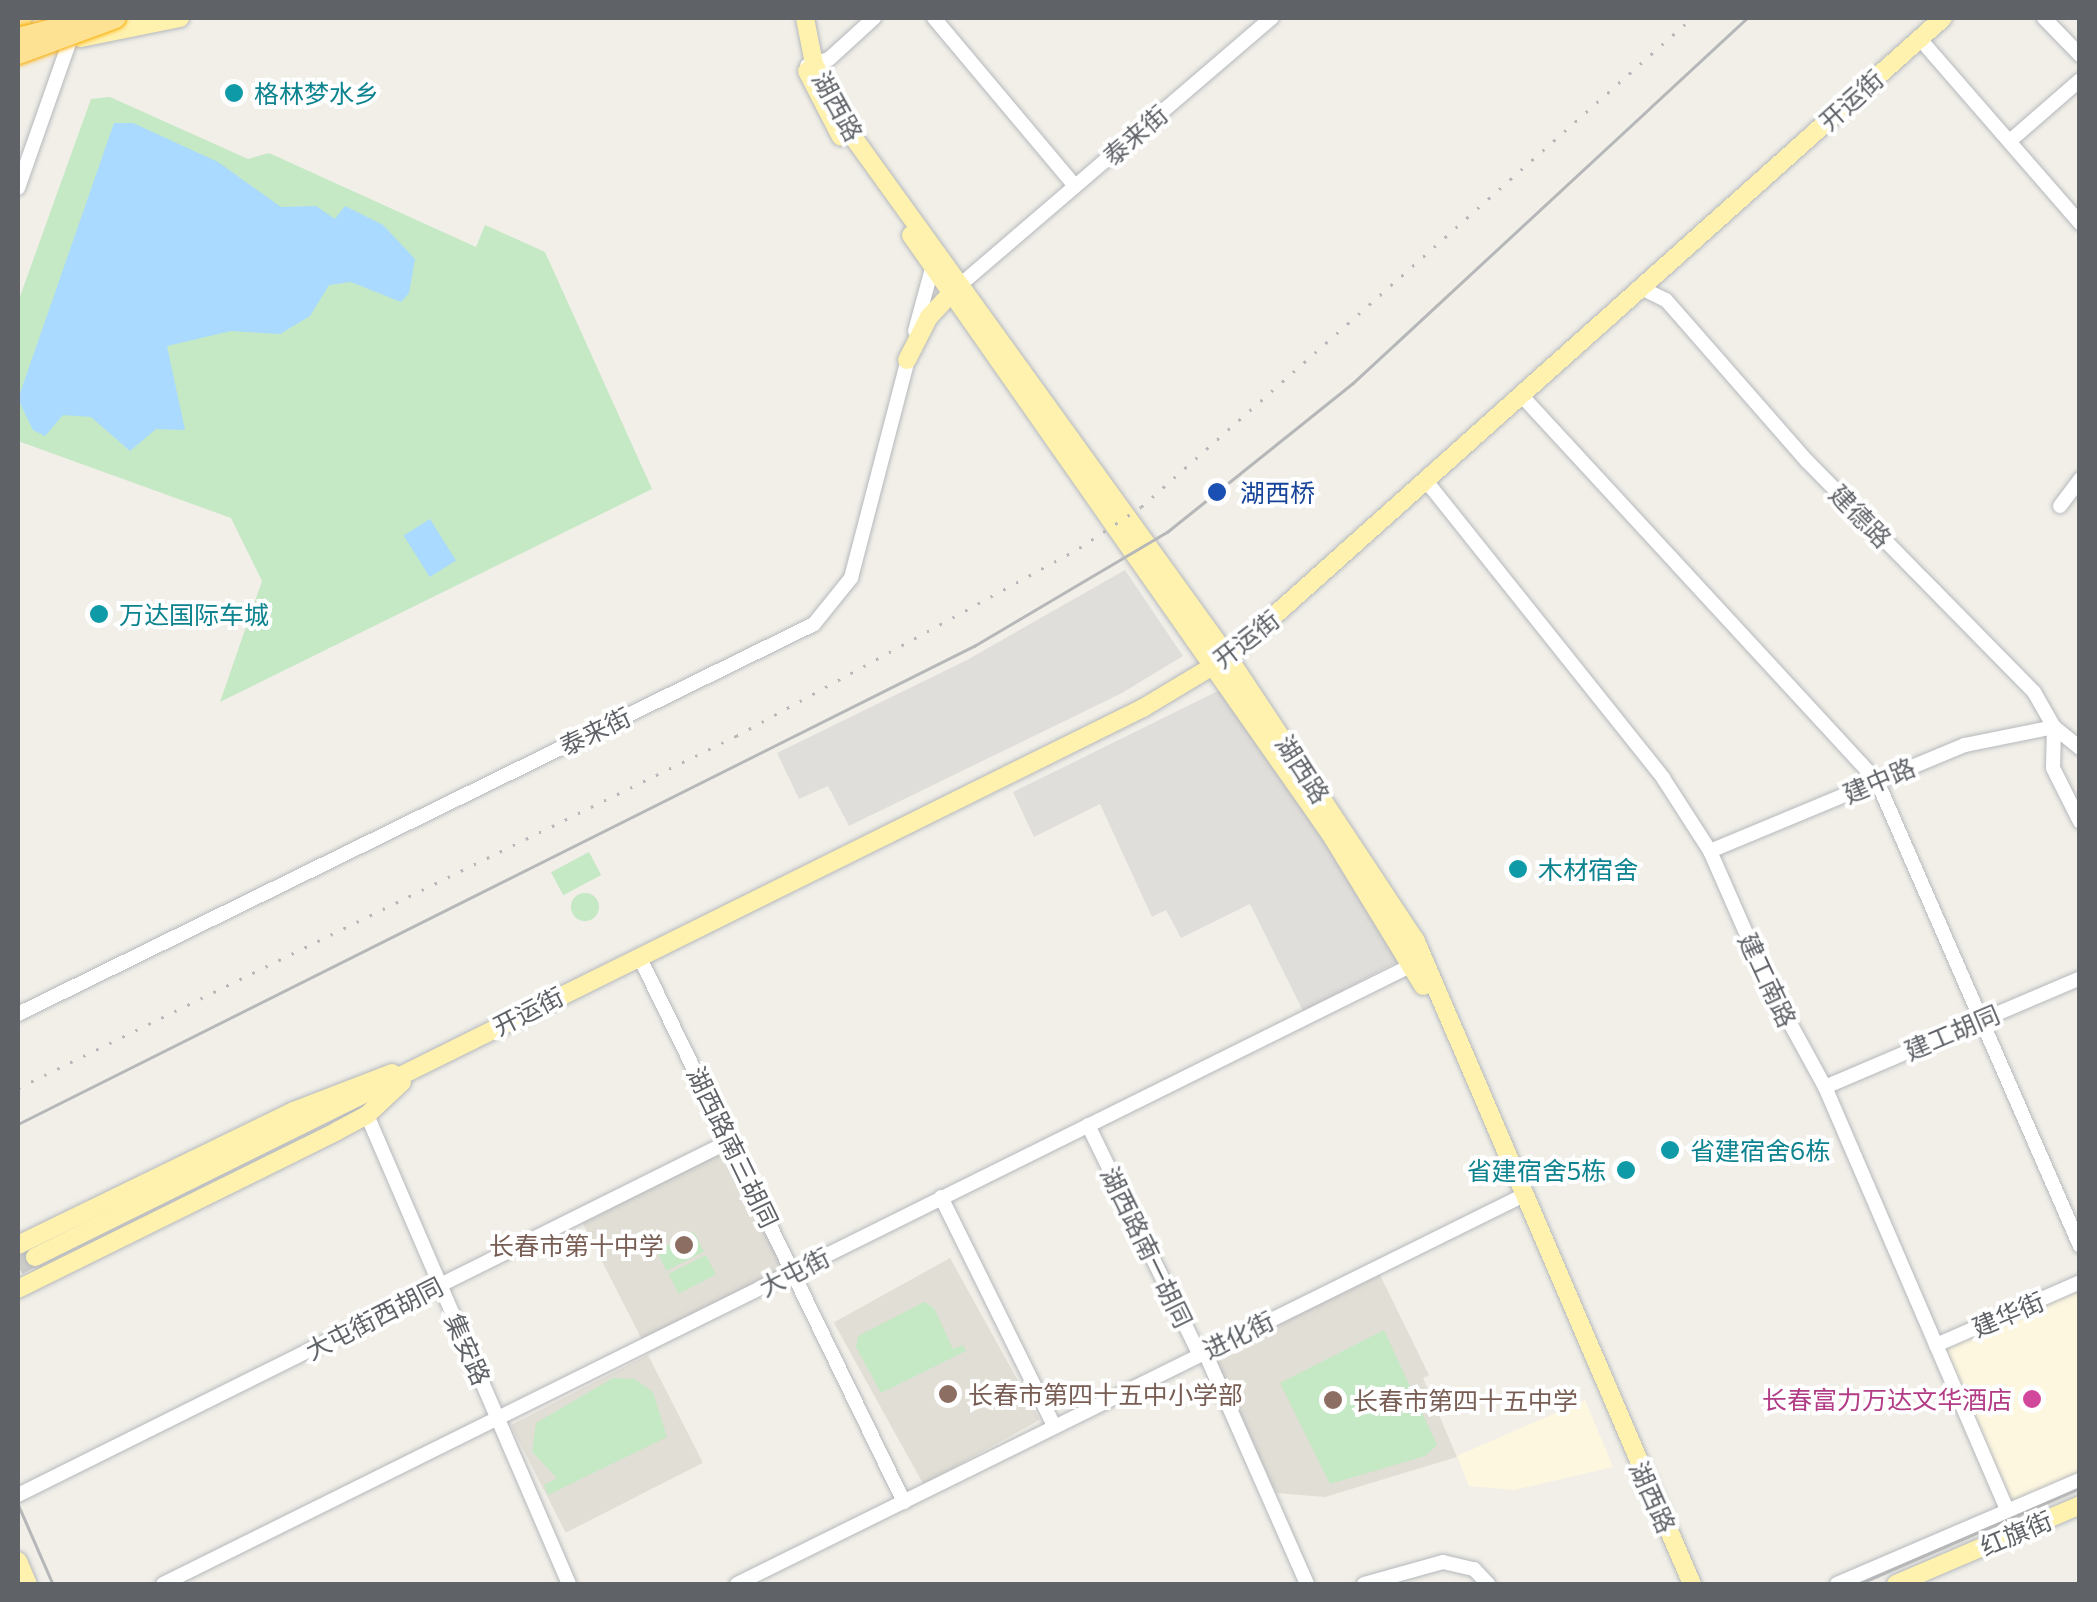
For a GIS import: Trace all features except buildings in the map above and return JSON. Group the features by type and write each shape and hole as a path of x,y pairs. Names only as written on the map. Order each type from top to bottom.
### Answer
{"highway":[{"path":"18,38 99,18"},
{"path":"18,53 116,18"}],"main road":[{"path":"18,53 180,18"},
{"name":"湖西路","path":"794,18 809,65 846,146 958,287 1221,661 1419,961 1680,1584"},
{"name":"湖西路","path":"805,18 809,65"},
{"name":"开运街","path":"35,1257 1143,708 1221,661 1428,482 1639,287 1944,18"},
{"path":"907,360 929,318 958,287"},
{"name":"开运街","path":"23,1284 367,1115 417,1067"},
{"name":"开运街","path":"18,1245 294,1111 372,1078 417,1067"},
{"name":"湖西路","path":"1519,1197 1692,1584"},
{"name":"红旗街","path":"1896,1584 2080,1506"},
{"name":"红旗街","path":"1926,1584 2080,1518"},
{"path":"18,1561 28,1584"}],"street":[{"path":"18,188 76,18"},
{"path":"809,65 829,59 874,18"},
{"path":"934,18 1076,186"},
{"name":"泰来街","path":"958,287 1272,18"},
{"path":"2044,18 2080,55"},
{"path":"1920,39 2080,224"},
{"path":"2011,140 2080,80"},
{"name":"泰来街","path":"18,1014 814,624 851,578 935,257"},
{"name":"建德路","path":"1639,287 1666,300 1806,461 2034,692 2054,728 2080,748"},
{"path":"1522,396 1877,782 2080,1246"},
{"path":"2060,506 2080,479"},
{"name":"建工南路","path":"1428,482 1663,778 1710,851 1784,1016 1825,1087 2017,1533"},
{"path":"2054,728 2053,768 2080,822"},
{"name":"建中路","path":"1710,851 1965,745 2054,728"},
{"name":"湖西路南三胡同","path":"640,956 904,1502"},
{"name":"大屯街","path":"162,1584 1419,961"},
{"name":"建工胡同","path":"1825,1087 2080,978"},
{"name":"集安路","path":"367,1115 569,1584"},
{"name":"湖西路南一胡同","path":"1088,1124 1202,1353 1307,1584"},
{"name":"大屯街西胡同","path":"18,1495 730,1140"},
{"path":"941,1197 1054,1426"},
{"name":"进化街","path":"738,1584 1519,1197"},
{"name":"建华街","path":"1936,1345 2080,1282"},
{"path":"1837,1584 2080,1480"},
{"path":"1364,1584 1444,1562 1474,1569 1488,1584"}],"shaded area":[{"path":"1125,570 1183,656 1122,693 849,826 828,786 799,799 777,753 967,660"},
{"path":"1222,689 1402,959 1303,1011 1250,904 1181,938 1166,910 1152,917 1100,804 1034,837 1013,792"},
{"name":"长春市第十中学","path":"726,1150 787,1269 643,1342 583,1223"},
{"name":"长春市第四十五中小学部","path":"950,1258 1040,1420 923,1484 834,1322"},
{"name":"长春市第四十五中学","path":"1380,1275 1429,1375 1423,1378 1457,1457 1325,1497 1276,1493 1214,1356"},
{"path":"2079,1290 2079,1472 2010,1503 1943,1347"},
{"path":"648,1355 703,1463 566,1533 511,1425"},
{"path":"1585,1400 1613,1467 1514,1490 1469,1486 1457,1456"}],"green space":[{"path":"110,97 248,159 269,153 476,247 485,225 545,252 652,489 220,702 262,581 231,518 18,441 18,302 91,99"},
{"path":"589,852 601,875 563,895 551,872"},
{"path":"585,893 595,897 599,907 595,917 585,921 575,917 571,907 575,897"},
{"path":"694,1232 704,1252 667,1271 657,1251"},
{"path":"706,1255 716,1275 679,1294 669,1274"},
{"path":"924,1302 934,1308 953,1349 963,1345 966,1351 881,1393 856,1347 858,1336"},
{"path":"1384,1330 1437,1445 1425,1456 1330,1484 1280,1383"},
{"path":"613,1378 635,1379 653,1392 667,1437 548,1495 544,1485 557,1478 532,1452 536,1423"}],"water":[{"path":"114,123 133,123 218,162 281,207 316,206 335,219 345,206 383,225 415,259 409,293 401,302 351,282 329,285 310,316 280,334 231,331 167,346 185,430 156,429 130,451 91,417 63,415 45,436 33,430 18,399"},
{"path":"430,519 456,561 430,577 404,535"}],"tunnel":[{"path":"18,1266 35,1257"}],"tram line":[{"path":"18,1124 974,646 1167,532 1353,383 1747,18"},
{"path":"1859,1584 2080,1488"},
{"path":"18,1504 53,1584"}],"railway":[{"path":"18,1088 736,736 1079,548 1141,507 1692,18"}],"place":[{"name":"格林梦水乡","path":"234,93"},
{"name":"湖西桥","path":"1217,492"},
{"name":"万达国际车城","path":"99,614"},
{"name":"木材宿舍","path":"1518,869"},
{"name":"省建宿舍6栋","path":"1670,1150"},
{"name":"省建宿舍5栋","path":"1626,1170"},
{"name":"长春市第十中学","path":"684,1245"},
{"name":"长春市第四十五中小学部","path":"948,1394"},
{"name":"长春富力万达文华酒店","path":"2032,1399"},
{"name":"长春市第四十五中学","path":"1333,1400"}]}
